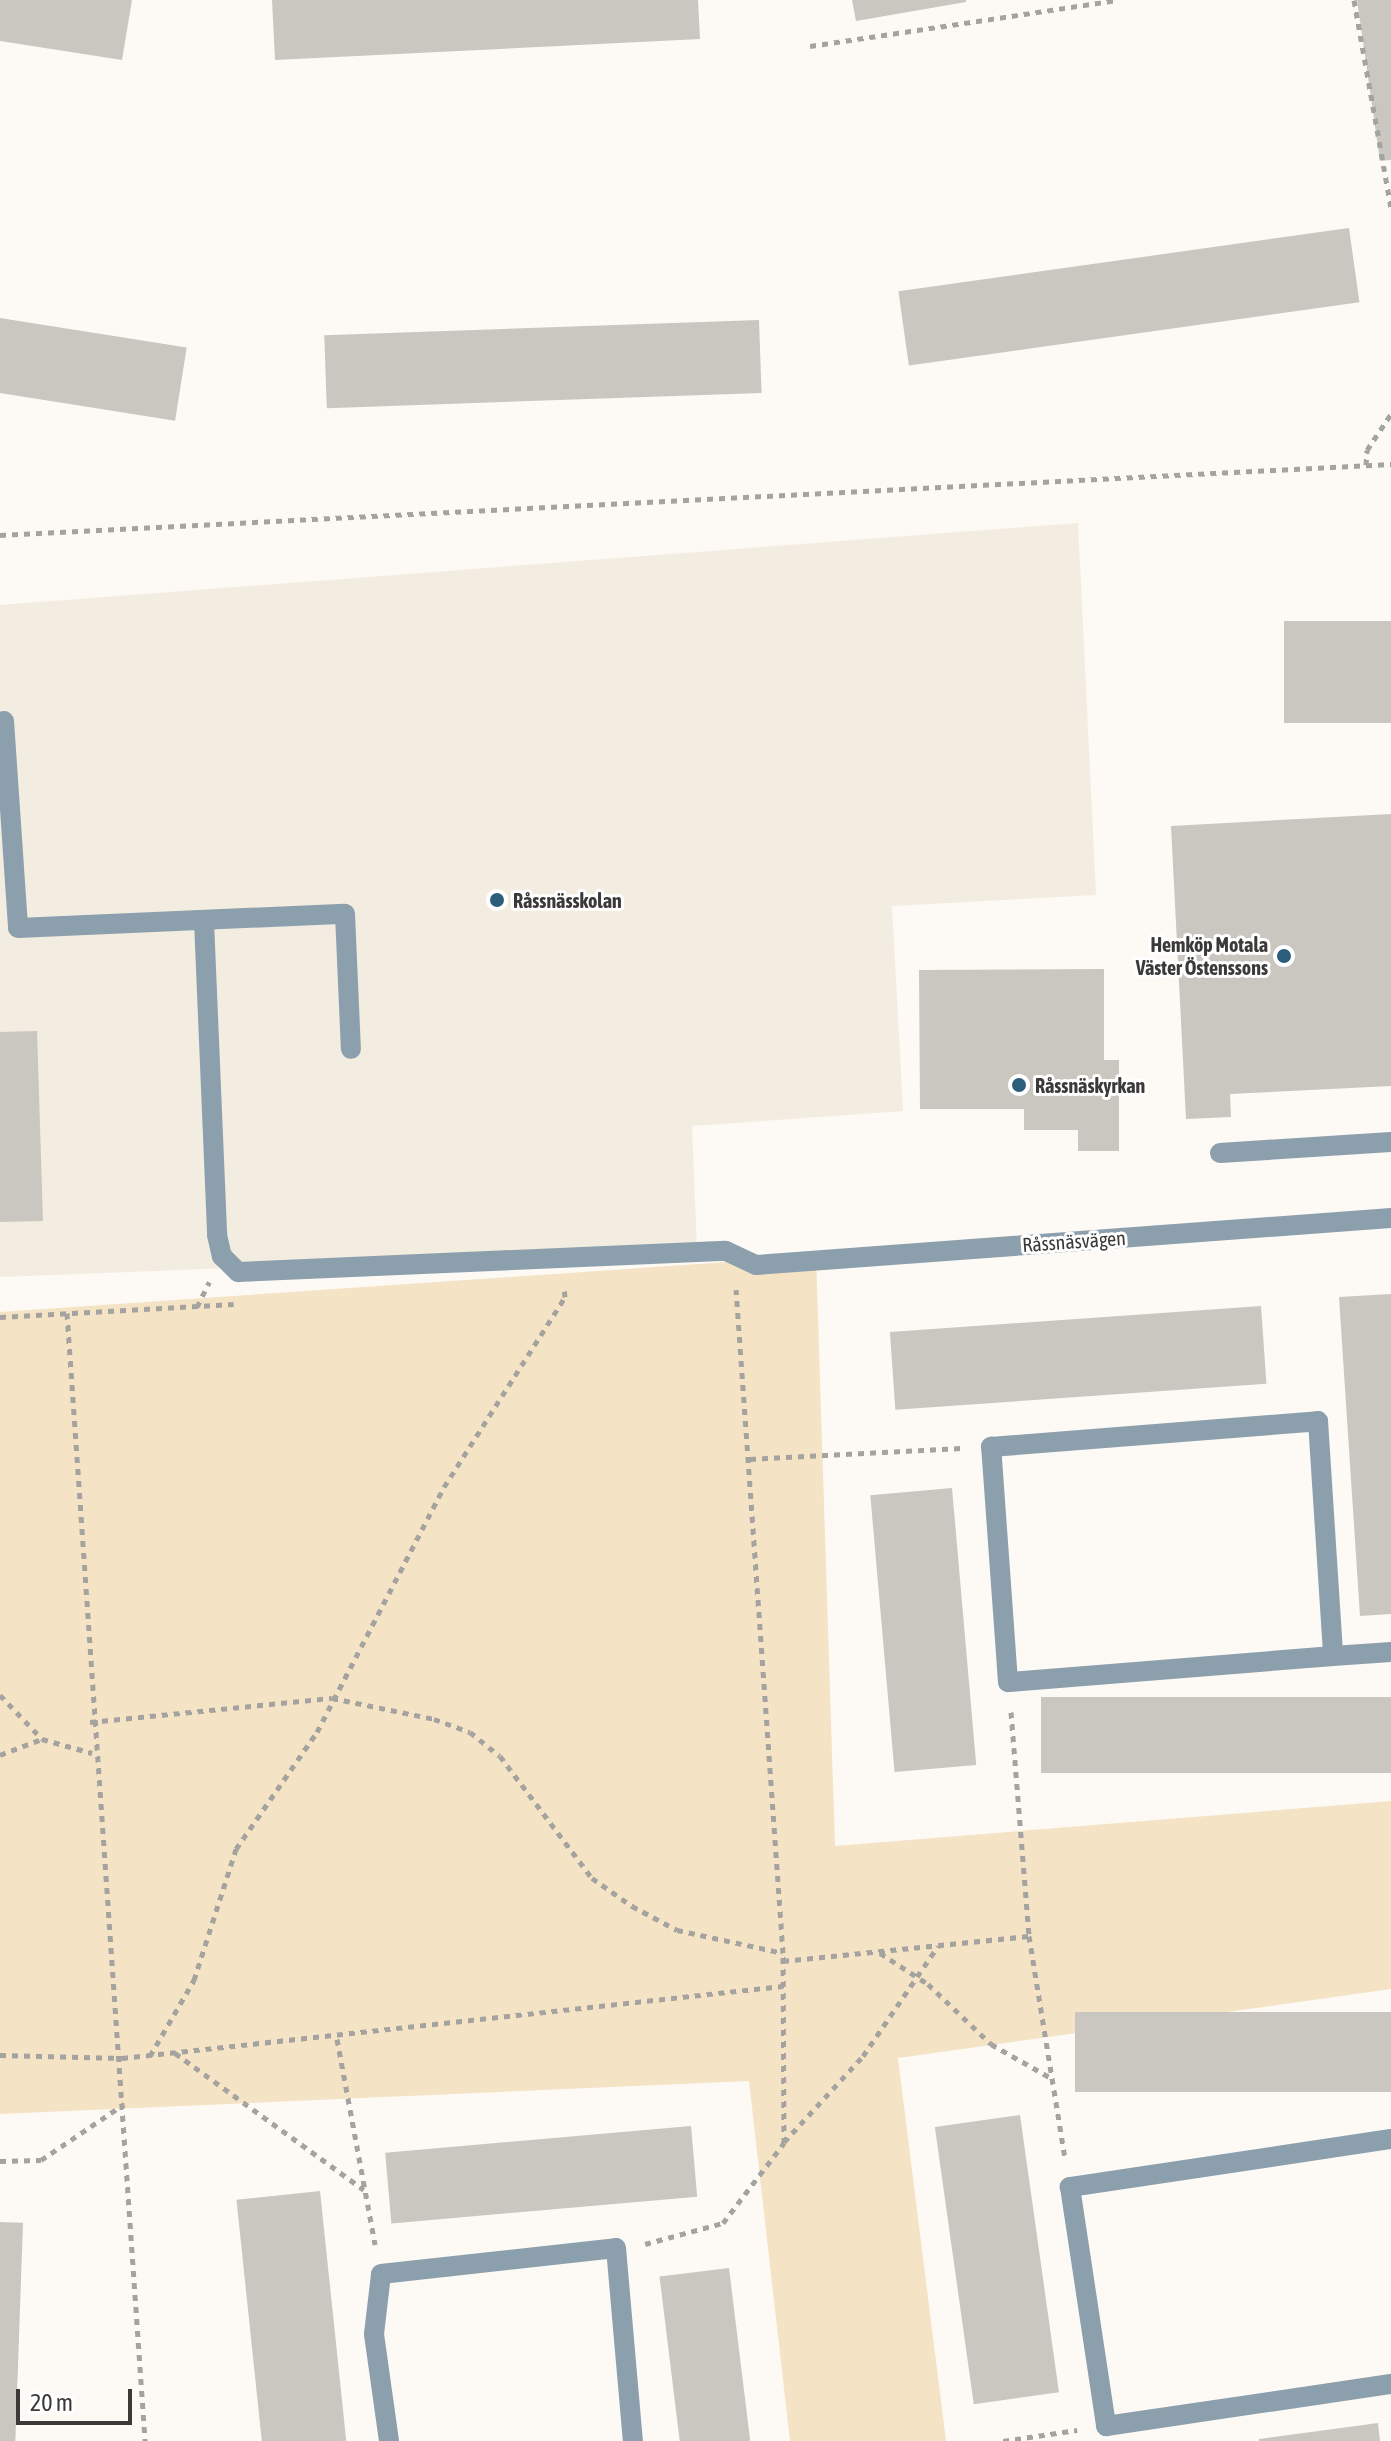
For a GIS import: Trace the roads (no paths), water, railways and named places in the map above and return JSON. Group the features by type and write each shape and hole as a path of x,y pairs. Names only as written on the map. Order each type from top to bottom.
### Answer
{"street":[{"path":"4,721 18,928 345,914 351,1049"},
{"name":"Råssnäsvägen","path":"204,921 217,1235 222,1256 238,1272 726,1251 756,1265 1391,1218"},
{"path":"1220,1153 1391,1142"},
{"path":"1333,1656 1318,1421 991,1447 1008,1682 1391,1652"},
{"path":"1391,2139 1070,2187 1106,2426 1391,2384"},
{"path":"389,2441 374,2334 381,2274 616,2248 633,2441"}],"place":[{"name":"Råssnässkolan","path":"497,900"},
{"name":"Hemköp Motala Väster Östenssons","path":"1284,956"},
{"name":"Råssnäskyrkan","path":"1019,1085"}]}
